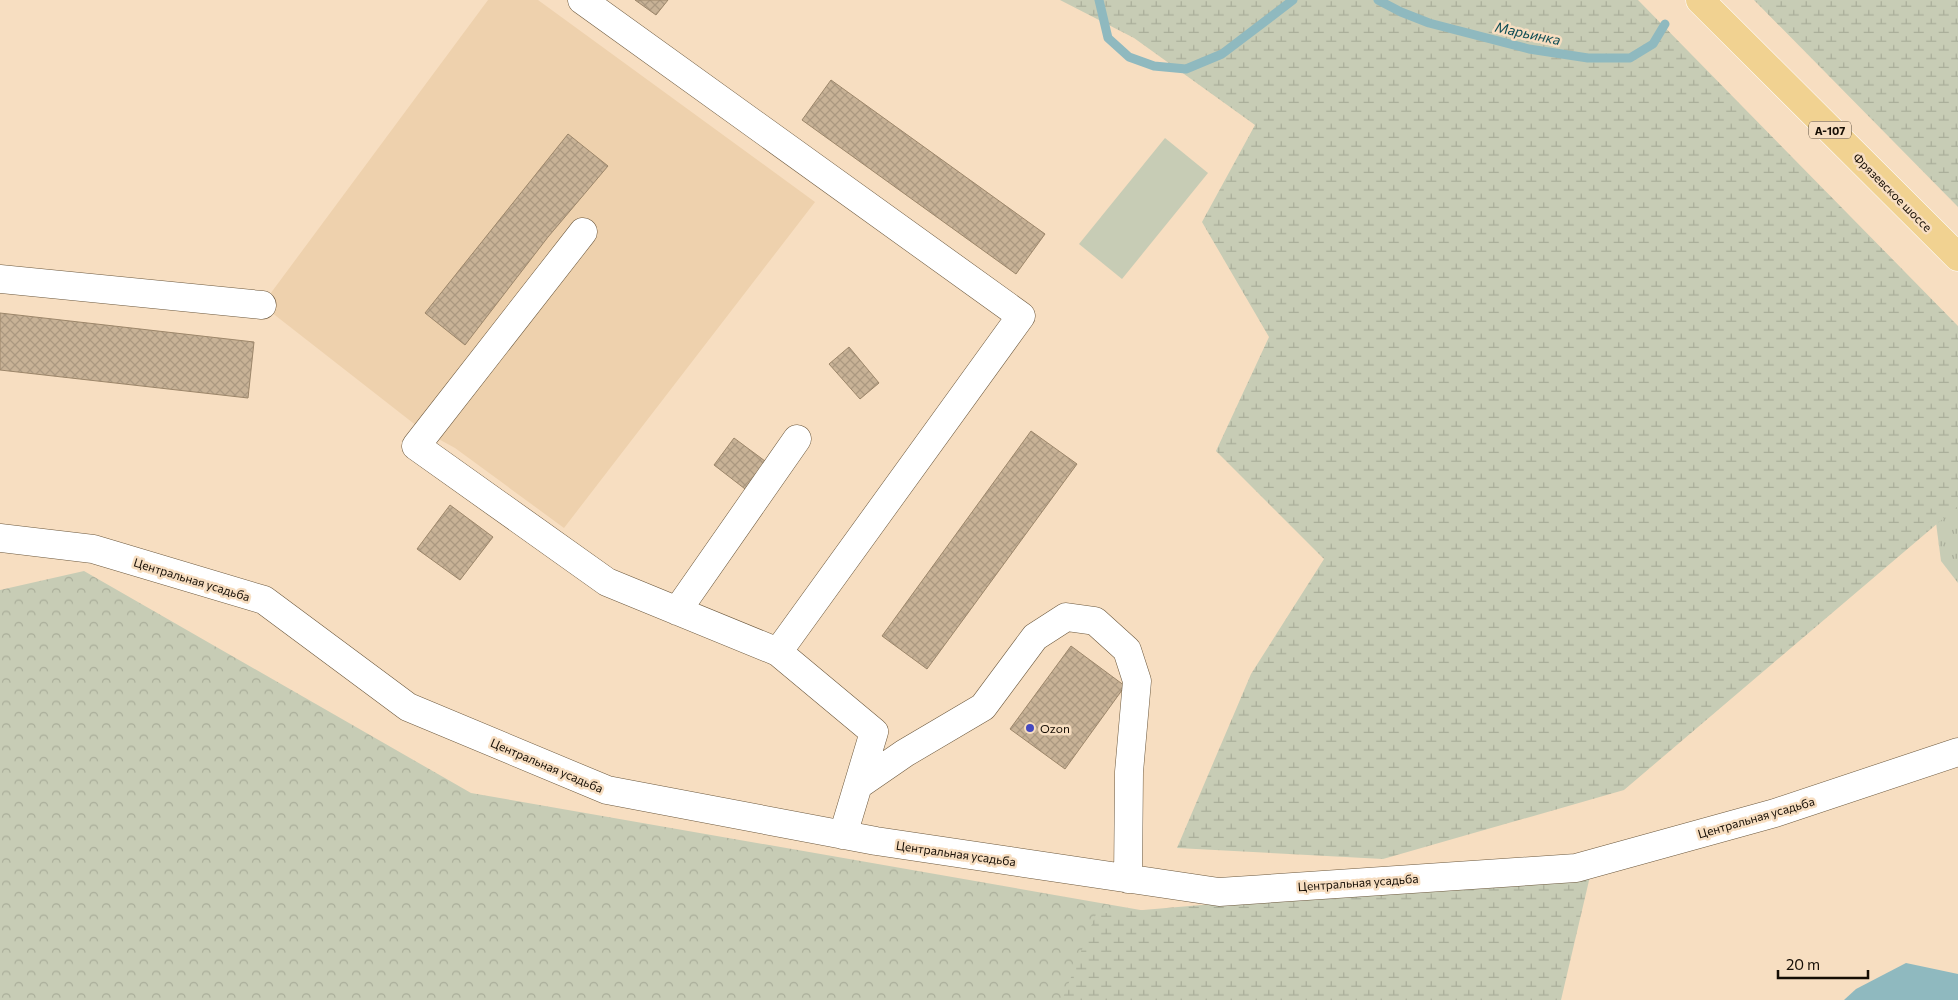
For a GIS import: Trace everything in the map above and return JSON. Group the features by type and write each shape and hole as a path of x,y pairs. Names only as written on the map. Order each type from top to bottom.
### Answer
{"highway":[{"name":"Фрязевское шоссе","path":"1700,0 1958,258"}],"street":[{"path":"582,0 1021,316 778,652"},
{"path":"583,232 416,446 607,582 778,652 874,732 860,784 843,835"},
{"path":"0,280 262,305"},
{"path":"677,611 797,439"},
{"name":"Центральная усадьба","path":"0,538 93,549 264,600 408,707 607,790 843,835 1220,892 1576,868 1775,813 1958,752"},
{"path":"860,784 905,753 983,707 1035,637 1066,617 1095,621 1127,650 1137,681 1129,772 1128,879"}],"shaded area":[{"path":"488,0 538,0 815,202 564,528 455,448 422,430 262,305"}],"green space":[{"path":"1060,0 1638,0 1958,326 1958,506 1624,790 1383,859 1177,848 1251,674 1324,559 1216,451 1269,337 1202,222 1255,125 1134,38"},
{"path":"1754,0 1958,0 1958,207"},
{"path":"1165,138 1208,173 1122,279 1079,244"},
{"path":"1958,453 1958,583 1941,561 1930,477"},
{"path":"84,571 471,793 1278,934 1261,1000 0,1000 0,590"},
{"path":"1591,872 1561,1000 1062,1000 1096,914"}],"water":[{"path":"1906,963 1958,974 1958,1000 1844,1000 1856,989"}],"building":[{"path":"635,0 668,0 656,15"},
{"path":"831,80 1045,234 1016,274 802,120"},
{"path":"568,134 608,166 548,237 465,345 425,313"},
{"path":"0,313 254,342 248,398 0,370"},
{"path":"849,347 879,383 860,399 829,364"},
{"path":"1031,431 1077,464 927,669 882,636"},
{"path":"734,438 769,464 749,492 714,465"},
{"path":"450,505 493,537 460,580 417,549"},
{"path":"1071,646 1125,686 1065,769 1010,729"}],"waterway":[{"name":"Марьинка","path":"1099,0 1108,38 1129,57 1154,66 1186,69 1222,54 1293,0"},
{"name":"Марьинка","path":"1378,0 1429,23 1529,49 1588,58 1630,58 1653,44 1665,24"}],"place":[{"name":"Ozon","path":"1030,728"}]}
